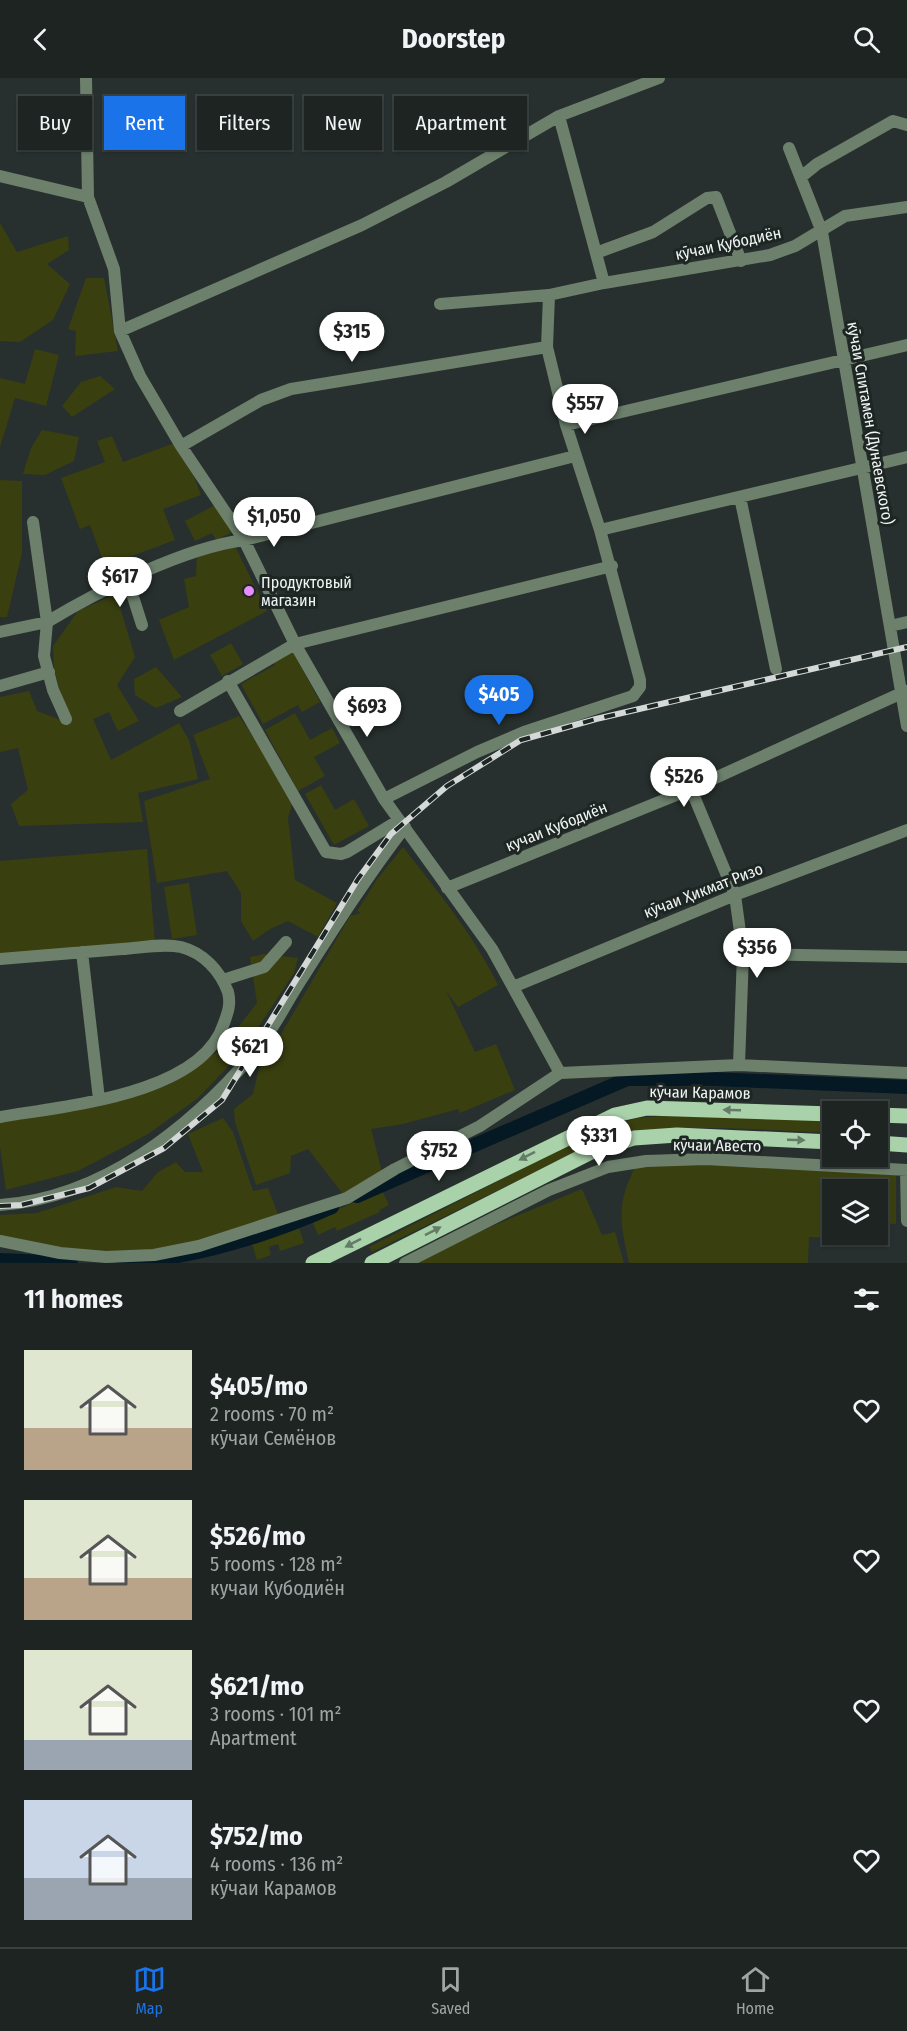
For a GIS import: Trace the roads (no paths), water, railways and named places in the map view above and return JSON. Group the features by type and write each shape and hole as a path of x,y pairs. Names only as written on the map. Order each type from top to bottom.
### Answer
{"main road":[{"name":"кӯчаи Карамов","path":"313,1263 615,1115 647,1108 822,1114"},
{"path":"888,1115 907,1116"},
{"path":"379,1261 589,1153 633,1138 677,1135 822,1142"},
{"path":"888,1144 907,1145"}],"street":[{"path":"86,78 88,198 114,269 120,331 140,376 181,446 244,540 295,644 384,800 401,824 403,823 492,949 560,1073"},
{"path":"120,331 363,225 446,182 559,116 659,78"},
{"path":"559,116 604,282"},
{"path":"801,177 817,164 893,121 907,125"},
{"name":"кӯчаи Спитамен (Дунаевского)","path":"789,148 822,232 861,466 904,692 907,726"},
{"path":"0,176 88,198"},
{"path":"596,254 637,240 707,198 716,197 741,261"},
{"name":"кӯчаи Қубодиён","path":"440,304 549,295 604,282 741,261 783,251 822,232 845,216 878,209 907,207"},
{"path":"384,800 477,752 524,732 633,696 640,687 612,566 575,456 547,348 549,295"},
{"path":"566,424 842,358 907,345"},
{"path":"181,446 261,400 291,389 547,348"},
{"path":"0,632 47,621 84,600 207,547 244,540 575,456"},
{"path":"600,530 861,466 907,457"},
{"path":"740,497 776,669"},
{"path":"33,522 47,621 44,656 66,718"},
{"path":"180,711 295,644 612,566"},
{"path":"128,581 141,625"},
{"path":"890,626 907,622"},
{"path":"0,686 49,672"},
{"path":"228,681 326,852 341,854 347,852 401,824"},
{"name":"кучаи Кубодиён","path":"447,888 691,789 904,692"},
{"path":"691,789 735,894 743,954 739,1065"},
{"path":"0,1205 19,1204 95,1181 168,1138 255,1052 401,824"},
{"name":"кӯчаи Ҳикмат Ризо","path":"513,987 614,942 907,830"},
{"path":"223,980 264,968 286,942"},
{"path":"0,959 181,947 209,961 223,980 231,1001 221,1034 200,1057 177,1074 137,1092 0,1117"},
{"path":"82,952 99,1099"},
{"path":"743,954 907,957"},
{"path":"0,1241 60,1253 106,1257 154,1255 199,1246 347,1198 394,1169 480,1126 560,1073 739,1065 907,1073"},
{"name":"кӯчаи Авесто","path":"405,1263 549,1190 608,1167 646,1161 706,1159 906,1170"},
{"path":"906,1170 907,1221"}],"waterway":[{"path":"357,1196 627,1079 711,1079 907,1087"},
{"path":"123,1263 203,1251 255,1237 332,1207"},
{"path":"0,1260 71,1263"}],"railway":[{"path":"0,1206 21,1205 89,1188 164,1148 222,1100 358,879 391,834 447,786 521,740 596,719 907,647"}],"place":[{"name":"Продуктовый магазин","path":"249,591"}]}
